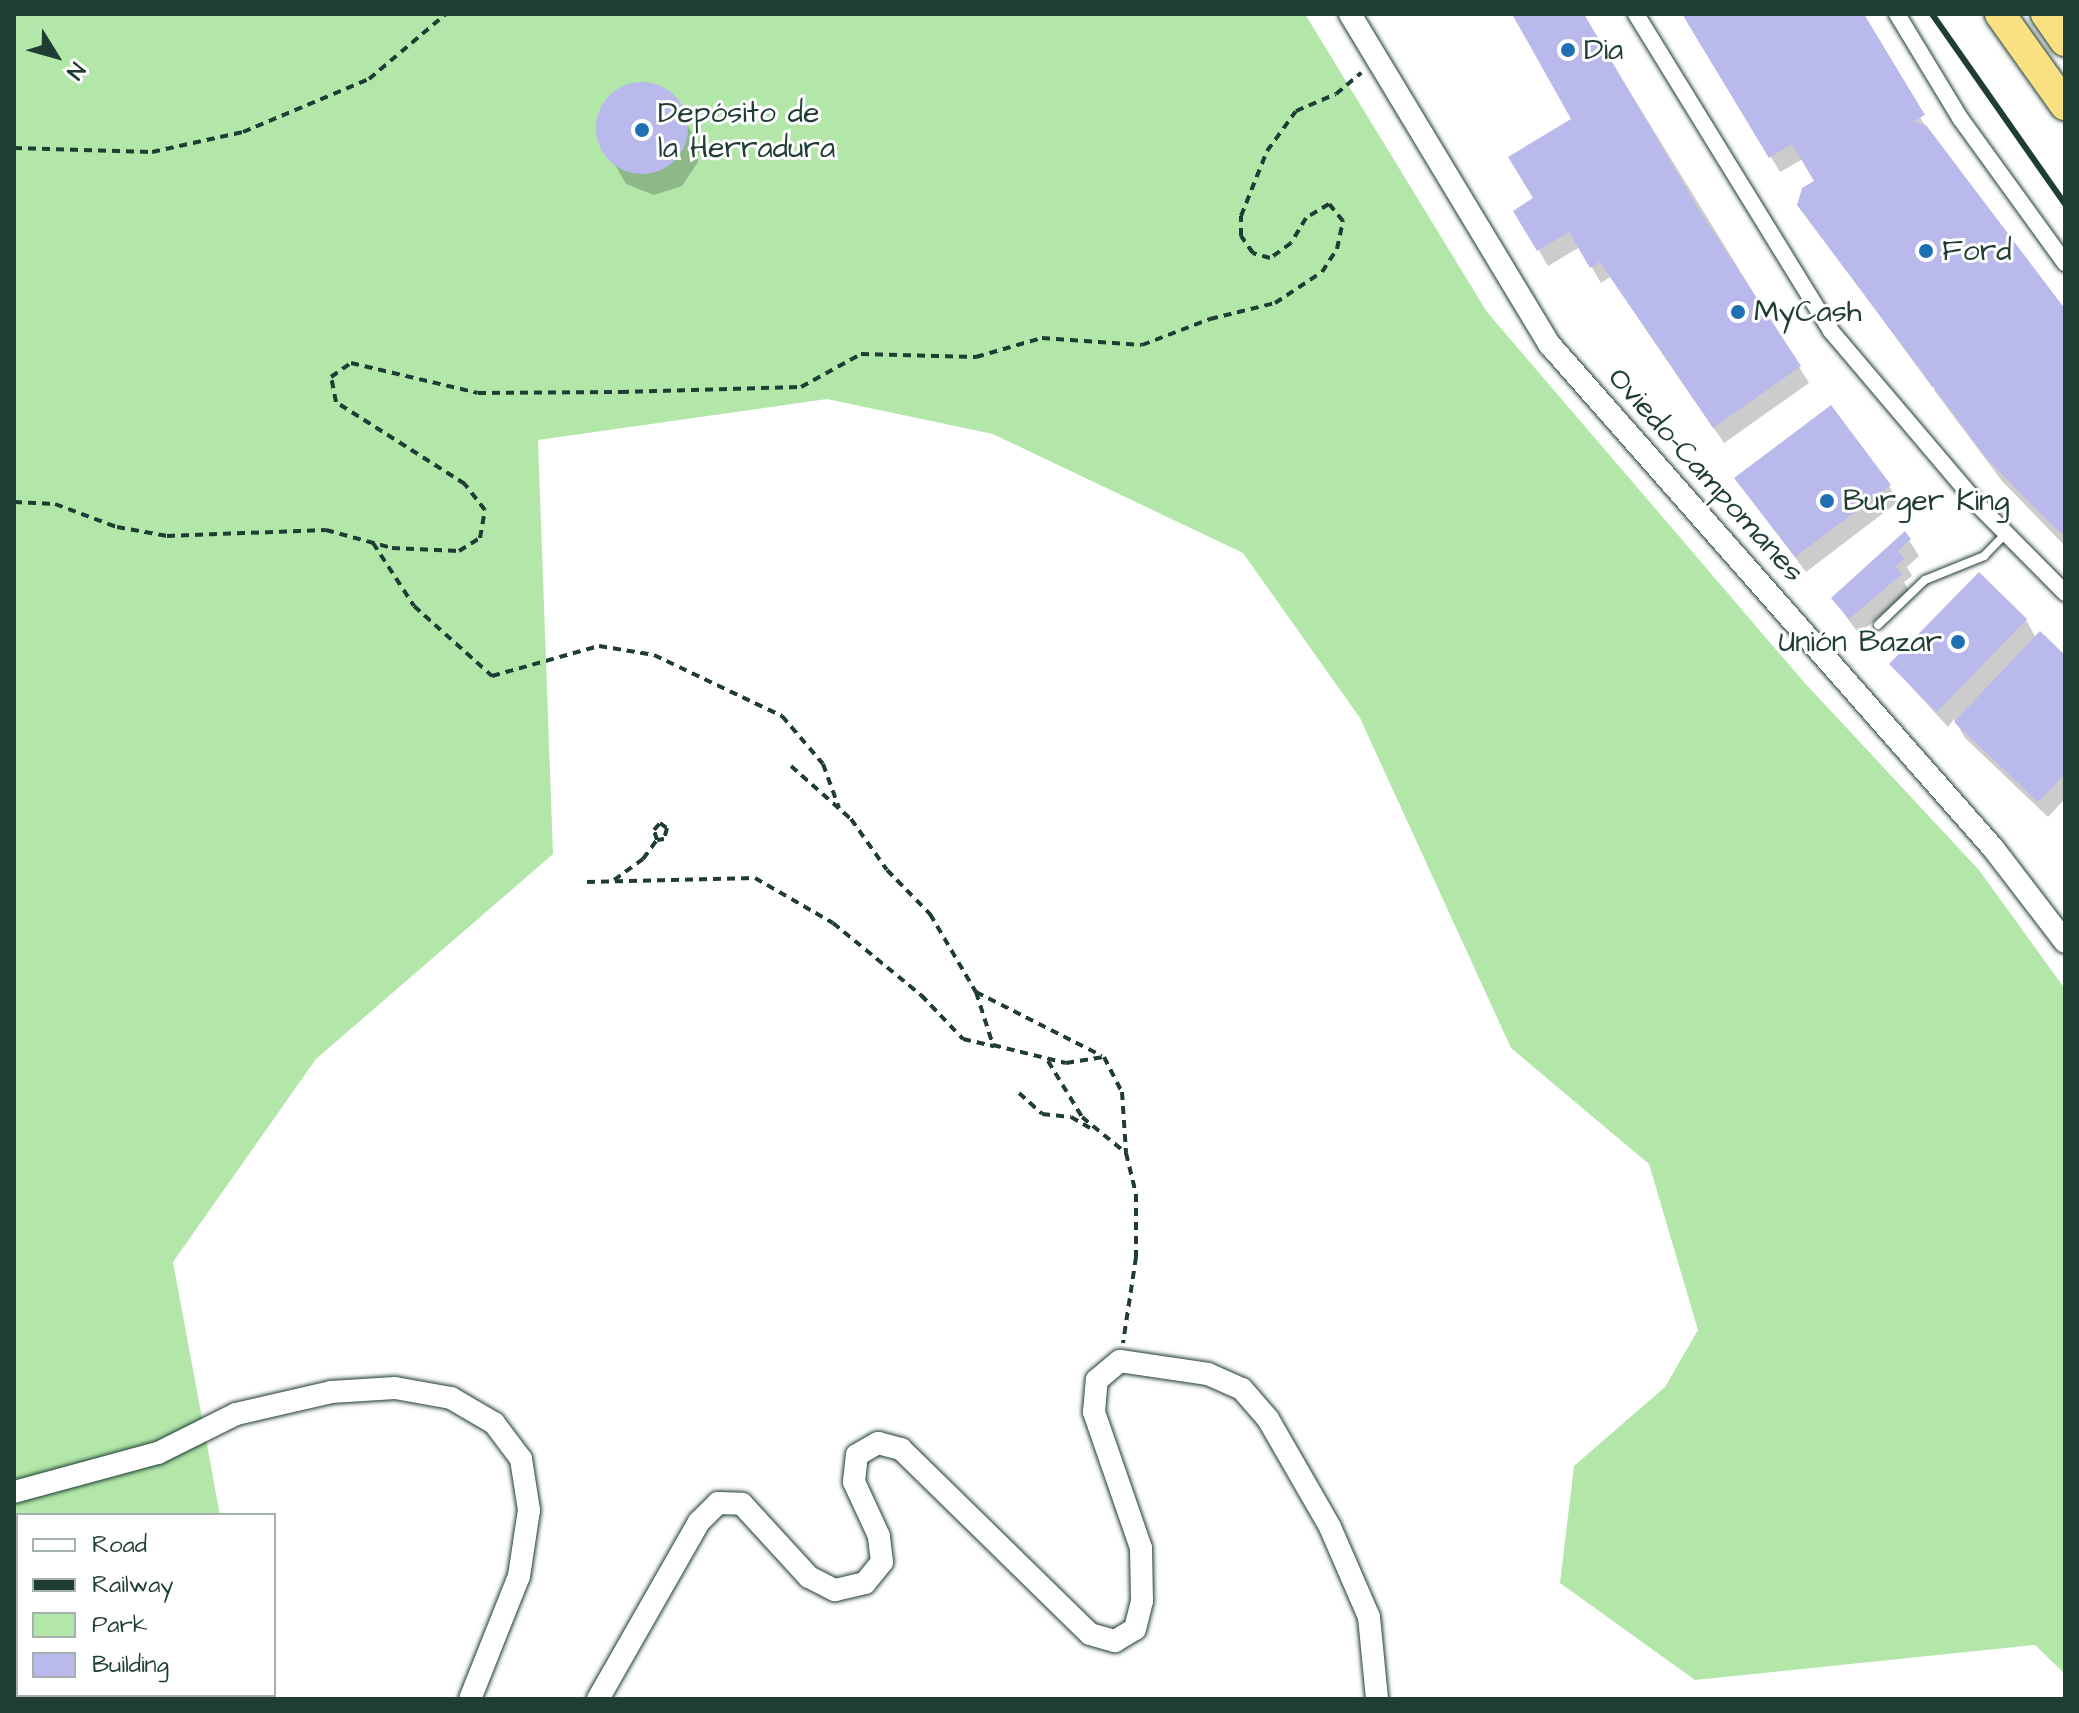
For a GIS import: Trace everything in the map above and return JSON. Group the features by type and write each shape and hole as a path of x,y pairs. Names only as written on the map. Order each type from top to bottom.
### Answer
{"highway":[{"path":"2000,14 2065,105"},
{"path":"2046,14 2065,41"}],"street":[{"name":"Oviedo-Campomanes","path":"1350,14 1550,345 1952,800 2065,942"},
{"path":"1636,14 1831,331 2006,533 2063,586"},
{"path":"1897,14 1960,118 2065,263"},
{"path":"598,1699 699,1522 718,1503 742,1504 752,1512 809,1577 835,1590 865,1583 882,1562 879,1536 854,1482 857,1455 878,1443 901,1449 1090,1634 1115,1641 1135,1629 1142,1601 1141,1548 1094,1412 1097,1380 1120,1361 1208,1374 1242,1389 1268,1419 1330,1527 1369,1617 1377,1699"},
{"path":"14,1492 158,1453 236,1414 331,1392 395,1388 451,1398 494,1423 521,1459 529,1510 519,1576 470,1699"}],"lane":[{"path":"1878,625 1925,580 1984,556 2006,533"}],"path":[{"path":"14,148 152,152 243,132 369,79 446,14"},
{"path":"14,502 55,504 117,527 167,536 326,530 372,542 459,551 480,538 485,510 465,484 336,402 331,377 351,363 478,393 801,387 861,354 976,357 1042,338 1142,345 1210,319 1275,303 1322,272 1337,249 1343,221 1329,204 1306,218 1291,243 1270,258 1253,253 1241,236 1250,188 1267,151 1296,111 1336,94 1376,61"},
{"path":"372,542 414,606 484,671 503,677 599,646 654,655 782,716 823,764 839,808"},
{"path":"791,766 839,808 930,914 976,992 989,1040 1001,1046"},
{"path":"612,882 643,859 657,840"},
{"path":"587,882 755,878 833,923 921,995 963,1039 1001,1046 1048,1061 1104,1057"},
{"path":"976,992 1104,1057 1122,1092 1126,1153 1136,1194 1136,1257 1120,1361"},
{"path":"1048,1061 1082,1117 1098,1134"},
{"path":"1019,1093 1042,1114 1071,1117 1126,1153"}],"green space":[{"path":"14,14 1305,14 1487,312 1803,681 1979,870 2065,989 2065,1674 2035,1645 1695,1680 1560,1583 1574,1466 1665,1387 1698,1330 1649,1164 1511,1048 1360,718 1243,553 993,434 827,399 538,440 553,854 316,1059 173,1262 220,1513 16,1513 16,1697 262,1699 14,1699"}],"building":[{"path":"1512,14 1584,14 1696,205 1801,366 1713,428 1600,262 1590,268 1569,232 1537,251 1513,211 1533,198 1508,157 1571,119"},
{"path":"1682,14 1864,14 1925,115 1912,122 1926,125 2065,309 2065,532 2060,533 1987,459 1797,205 1802,188 1814,181 1792,144 1769,158"},
{"name":"Depósito de la Herradura","path":"642,82 659,86 674,96 684,111 688,128 684,145 674,160 659,170 642,174 625,170 610,160 600,145 596,128 600,111 610,96 625,86"},
{"path":"1831,405 1891,485 1795,557 1734,478"},
{"path":"1905,531 1911,539 1898,551 1905,559 1895,566 1902,574 1849,619 1831,598"},
{"name":"Unión Bazar","path":"1979,572 2027,619 1937,712 1889,664"},
{"path":"2040,631 2065,655 2065,774 2038,802 1954,722"}],"railway":[{"path":"1932,14 2065,204"}],"place":[{"name":"Dia","path":"1568,50"},
{"name":"Depósito de la Herradura","path":"642,130"},
{"name":"Ford","path":"1926,251"},
{"name":"MyCash","path":"1738,312"},
{"name":"Burger King","path":"1827,501"},
{"name":"Unión Bazar","path":"1958,642"}]}
